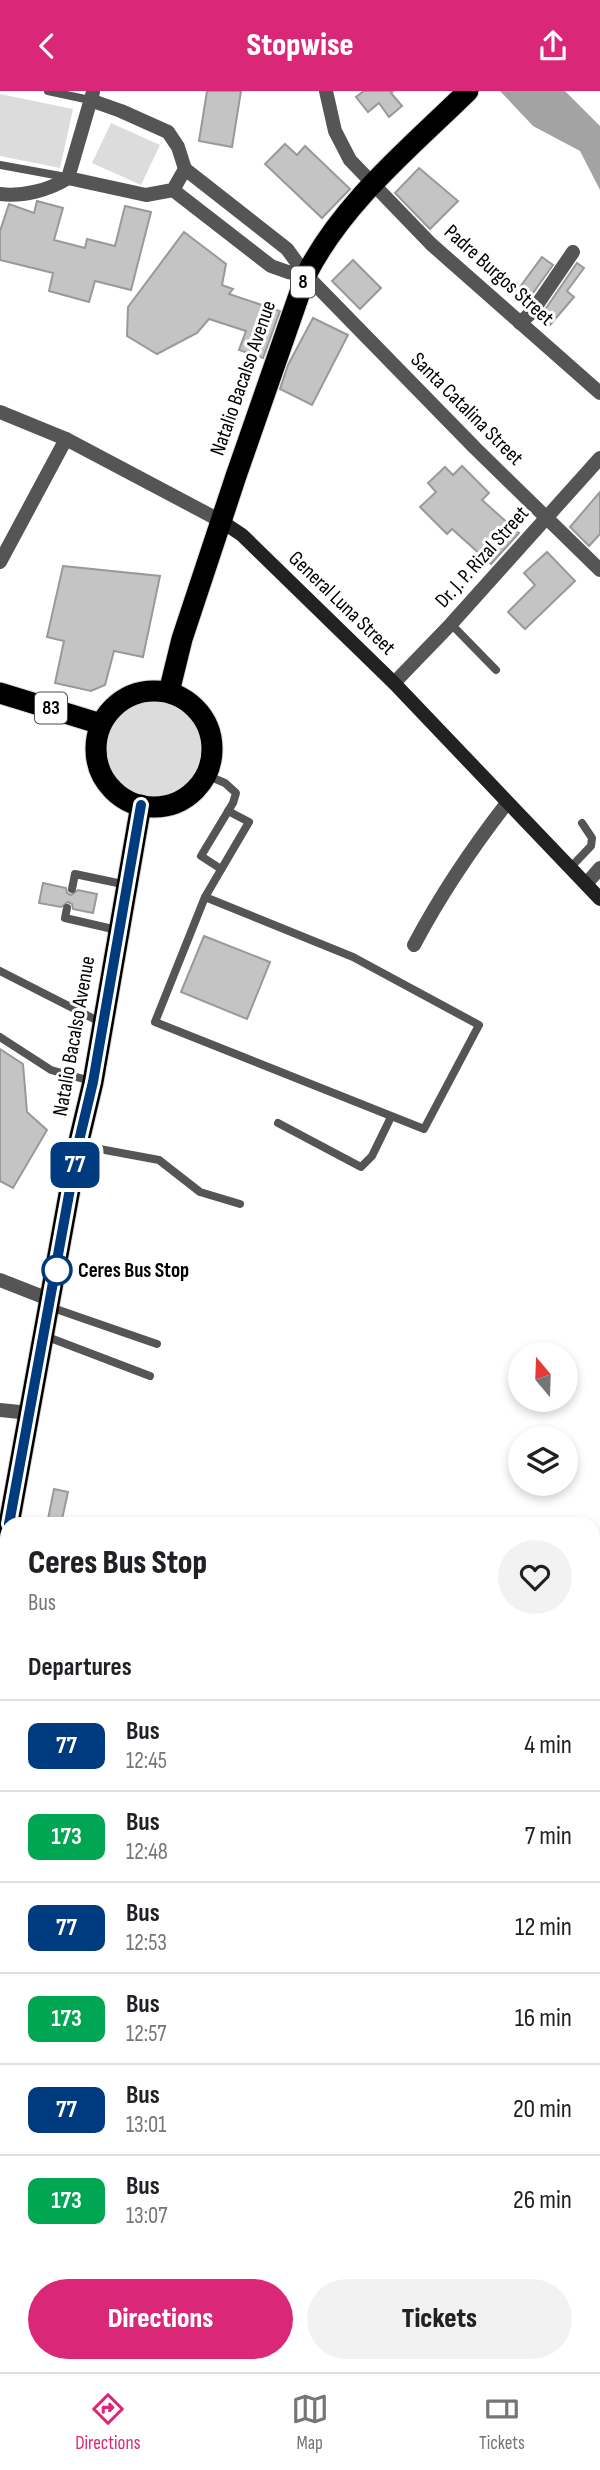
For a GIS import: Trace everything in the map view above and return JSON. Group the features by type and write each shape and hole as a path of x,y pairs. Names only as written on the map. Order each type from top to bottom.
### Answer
{"highway":[{"name":"Natalio Bacalso Avenue","path":"169,692 182,639 306,275 334,231 373,185 467,91"},
{"path":"148,691 169,692 194,706 204,718 210,731 211,761 197,788 185,798 156,807 141,805 117,794 101,774 96,758 96,740 101,724 112,707 129,696 148,691"},
{"name":"83","path":"0,693 101,724"},
{"name":"Natalio Bacalso Avenue","path":"10,1517 78,1145 93,1082 141,805"}],"street":[{"name":"Padre Burgos Street","path":"326,91 335,131 350,160 431,244 600,393"},
{"path":"0,194 37,191 57,186 68,178 92,96 168,132 178,147 185,169 173,190"},
{"name":"Santa Catalina Street","path":"185,169 287,249 306,275 600,570"},
{"path":"68,178 146,195 173,190 271,266 306,275"},
{"path":"520,323 532,311 573,252"},
{"name":"General Luna Street","path":"0,412 66,439 221,521 242,535 394,683 600,899"},
{"path":"0,562 66,439"},
{"name":"Dr. J. P. Rizal Street","path":"394,683 600,458"},
{"path":"414,945 438,899 507,803"},
{"path":"586,884 600,868"},
{"path":"0,1280 51,1303"},
{"path":"0,1410 29,1413"}],"lane":[{"path":"48,91 92,96"},
{"path":"0,165 68,178"},
{"path":"450,624 496,670"},
{"path":"206,775 225,783 236,793 233,803 201,856 221,869"},
{"path":"205,897 352,957 479,1025 424,1129 155,1022 205,897 249,822 228,811"},
{"path":"570,868 591,846 592,838 582,823"},
{"path":"72,889 75,874 127,885"},
{"path":"67,908 65,918 118,930"},
{"path":"0,971 102,1023"},
{"path":"0,1037 51,1070 93,1082"},
{"path":"278,1123 361,1167 372,1156 391,1117"},
{"path":"78,1145 159,1160 200,1192 240,1204"},
{"path":"51,1303 157,1344"},
{"path":"45,1336 150,1376"}],"shaded area":[{"path":"500,91 565,91 600,126 600,190 580,151 533,126"},
{"path":"0,94 73,109 60,168 0,156"},
{"path":"111,123 160,145 141,185 92,163"},
{"path":"154,697 174,701 191,712 202,729 206,749 202,769 191,786 174,797 154,801 134,797 117,786 106,769 102,749 106,729 117,712 134,701"}],"building":[{"path":"207,91 241,91 232,147 199,141"},
{"path":"364,91 393,91 391,93 402,106 389,117 379,103 368,112 356,97"},
{"path":"285,144 297,155 305,146 350,189 322,218 265,164"},
{"path":"419,168 458,201 430,229 395,193"},
{"path":"37,201 63,208 54,240 85,248 87,239 115,246 125,206 151,212 131,290 95,281 89,302 49,291 53,273 0,260 0,231 9,204 34,213"},
{"path":"184,232 226,264 222,285 233,289 229,294 280,311 263,358 239,350 246,331 209,319 197,333 157,354 127,336 128,307"},
{"path":"542,257 553,265 528,300 517,291"},
{"path":"353,260 381,288 360,309 332,281"},
{"path":"577,263 584,268 567,291 574,297 550,325 540,317"},
{"path":"313,318 348,335 312,405 280,389 288,365"},
{"path":"462,466 489,493 482,500 519,533 491,564 452,529 447,534 420,507 436,492 428,483 445,467 453,475"},
{"path":"600,492 600,534 589,546 570,527"},
{"path":"547,552 575,581 525,629 508,612 535,585 524,573"},
{"path":"63,566 160,576 143,657 114,651 105,685 91,691 55,683 64,641 47,637"},
{"path":"43,883 66,888 71,895 78,890 97,894 93,913 73,909 68,902 61,907 39,903"},
{"path":"204,936 270,962 247,1019 181,992"},
{"path":"0,1049 23,1064 27,1112 47,1130 13,1188 0,1181"},
{"path":"54,1489 68,1492 63,1517 48,1517"}],"bus line":[{"name":"77","path":"10,1517 78,1145 93,1082 141,805"}],"place":[{"name":"Ceres Bus Stop","path":"57,1270"}]}
